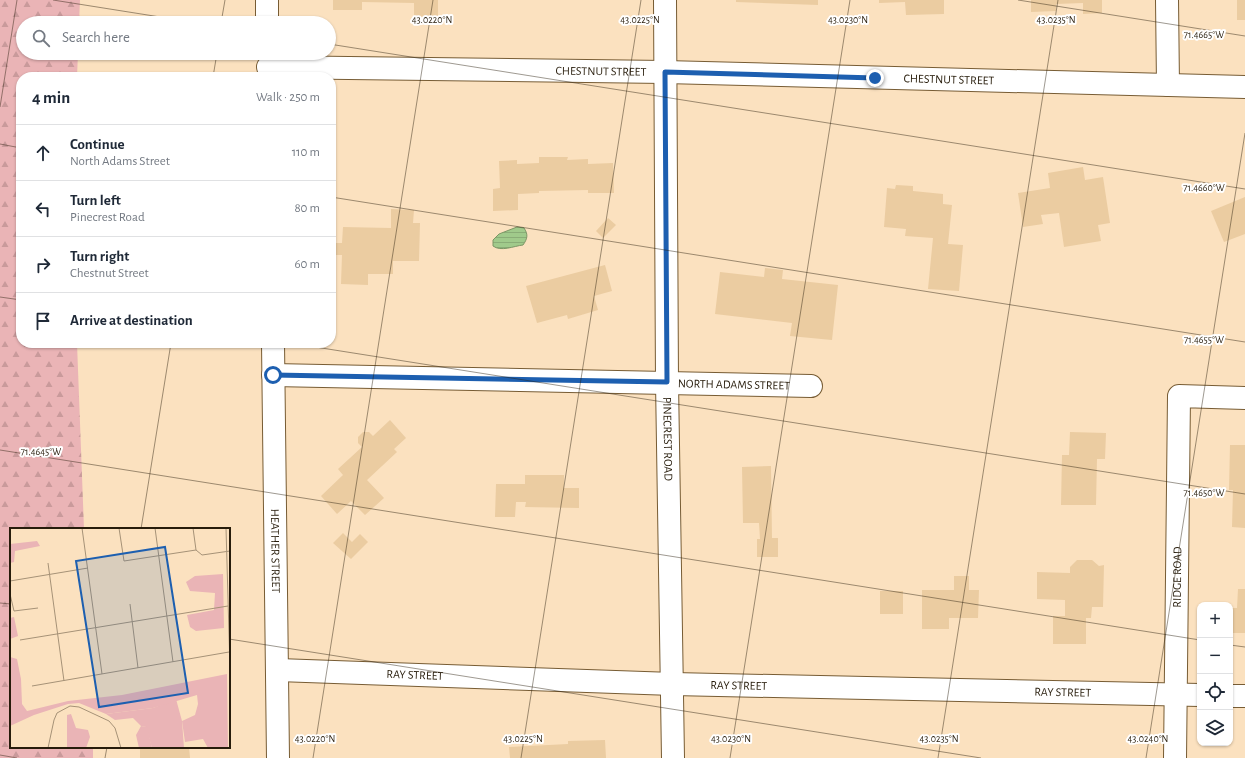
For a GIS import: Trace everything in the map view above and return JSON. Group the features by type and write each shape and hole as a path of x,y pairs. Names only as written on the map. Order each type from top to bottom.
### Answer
{"street":[{"path":"267,0 267,16"},
{"name":"PINECREST ROAD","path":"665,0 667,382 673,758"},
{"path":"1167,0 1168,85"},
{"name":"CHESTNUT STREET","path":"268,66 665,72 1245,87"},
{"name":"HEATHER STREET","path":"273,348 278,758"},
{"name":"NORTH ADAMS STREET","path":"273,375 811,386"},
{"name":"RIDGE ROAD","path":"1175,758 1179,396 1245,398"},
{"name":"RAY STREET","path":"278,670 673,684 1197,695"},
{"path":"1233,696 1245,696"}],"green space":[{"path":"0,0 80,0 79,16 16,16 16,60 78,60 77,72 16,72 16,348 77,348 84,528 10,528 10,748 93,748 93,758 0,758"}],"shaded area":[{"path":"517,227 524,228 526,232 527,238 523,245 504,249 493,246 493,240 499,234"}],"building":[{"path":"333,0 438,0 438,17 414,17 414,3 362,2 362,10 333,10"},
{"path":"736,0 818,0 818,5 736,2"},
{"path":"879,0 944,0 944,14 906,15 905,2 879,3"},
{"path":"1031,0 1102,0 1102,13 1083,14 1083,3 1056,4 1056,11 1031,12"},
{"path":"1237,0 1245,0 1245,20 1237,20"},
{"path":"539,157 568,157 567,160 588,159 588,164 613,163 614,193 588,193 588,190 539,191 539,193 518,194 518,210 493,211 493,189 500,188 499,161 517,160 517,164 539,163"},
{"path":"1083,167 1085,180 1103,177 1110,223 1098,225 1101,241 1064,247 1059,213 1041,215 1043,224 1023,227 1018,193 1050,188 1048,173"},
{"path":"896,185 913,186 913,191 943,194 943,204 952,205 948,244 963,245 959,291 928,289 933,238 905,236 906,229 884,227 887,188 895,189"},
{"path":"1245,197 1245,234 1224,242 1211,211"},
{"path":"391,209 414,210 413,223 420,223 419,261 393,261 393,274 368,274 368,285 341,284 342,255 336,255 336,243 342,243 343,227 391,228"},
{"path":"608,218 616,225 603,238 596,231"},
{"path":"605,265 612,291 594,296 598,310 568,319 567,315 537,323 526,286"},
{"path":"765,268 783,270 782,279 838,285 832,340 790,336 792,323 715,314 720,272 764,277"},
{"path":"390,420 406,438 394,449 397,452 367,480 384,498 365,515 351,501 337,514 321,496 343,475 338,469 362,447 358,443 358,437 363,432 369,432 373,436"},
{"path":"1070,432 1106,433 1105,459 1097,459 1096,505 1061,505 1062,455 1069,455"},
{"path":"1230,445 1245,445 1245,528 1232,527 1233,490 1229,490"},
{"path":"771,466 772,538 778,538 778,557 757,557 757,539 760,539 759,523 743,523 742,467"},
{"path":"525,475 564,475 564,488 579,488 579,508 525,507 526,502 516,502 515,517 495,517 496,484 525,484"},
{"path":"343,533 352,542 360,534 368,542 351,559 333,543"},
{"path":"1077,560 1092,560 1099,566 1104,565 1103,607 1092,607 1091,618 1086,618 1086,644 1053,644 1053,616 1065,616 1065,600 1037,599 1037,572 1070,573 1070,567"},
{"path":"954,576 969,576 969,590 979,590 978,618 949,618 949,629 922,629 922,590 954,590"},
{"path":"1238,589 1245,589 1245,633 1233,633 1233,608 1237,608"},
{"path":"880,591 903,591 903,614 880,614"},
{"path":"605,740 606,758 510,758 509,747 568,744 568,741"},
{"path":"140,748 189,748 190,758 140,758"}],"route":[{"path":"273,375 667,382 665,72 875,78"}]}
